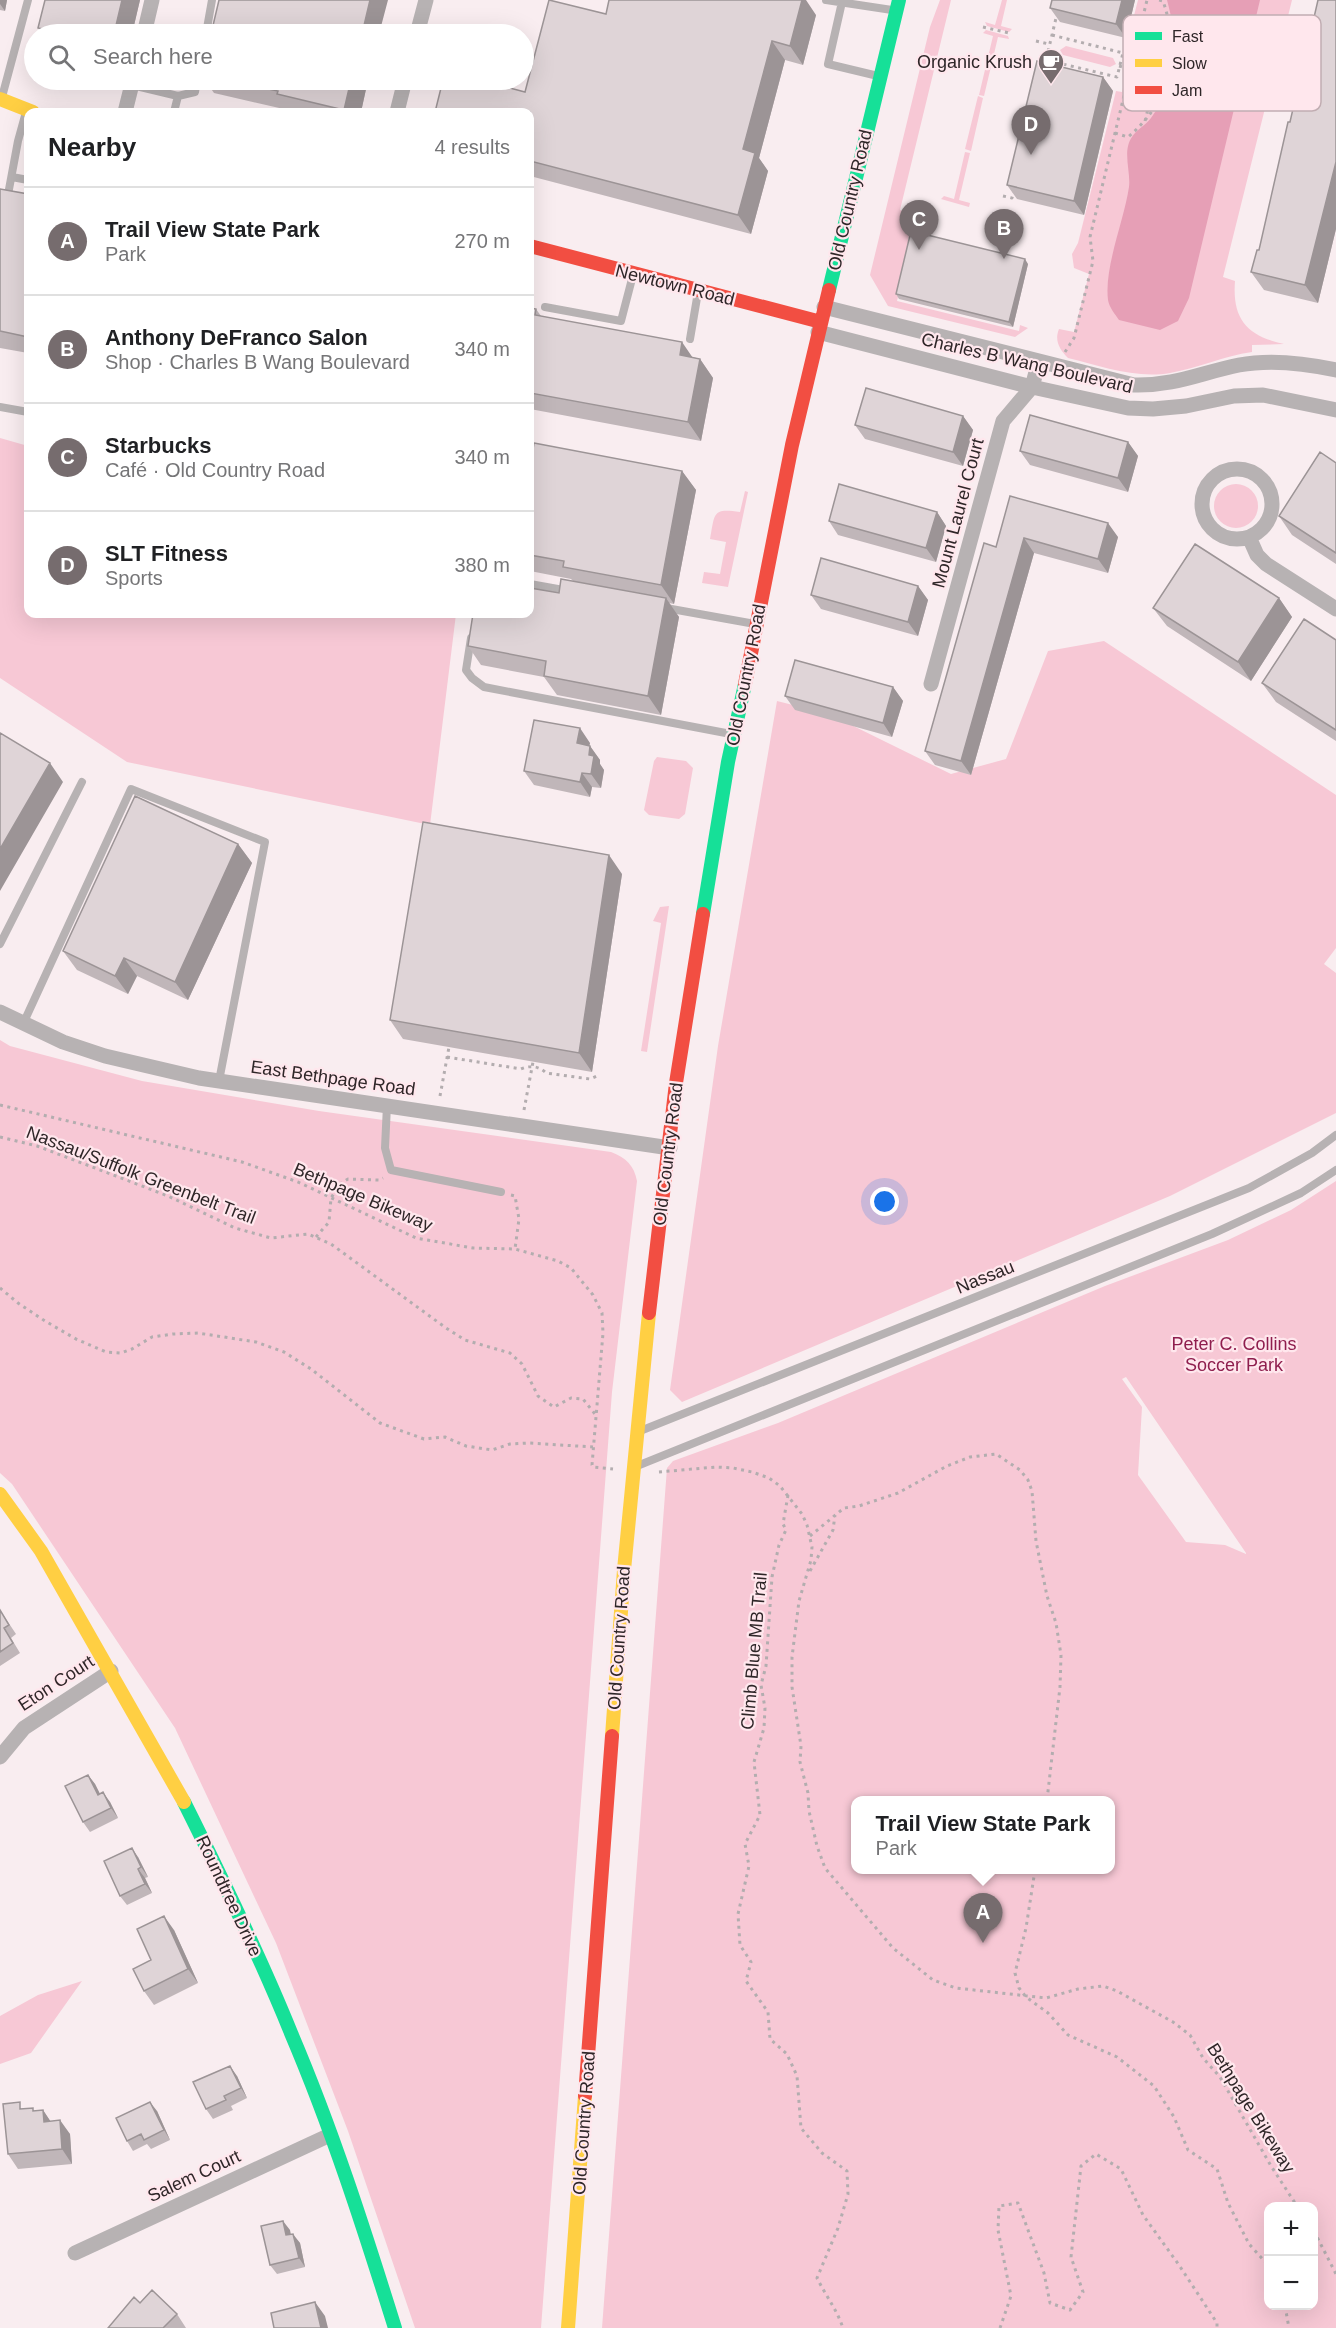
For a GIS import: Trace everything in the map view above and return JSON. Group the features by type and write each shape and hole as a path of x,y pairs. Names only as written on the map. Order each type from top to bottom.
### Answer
{"main road":[{"name":"Old Country Road","path":"568,2328 624,1570 647,1327 676,1083 728,762 792,446 897,5"},
{"path":"1,100 24,109"},
{"name":"Newtown Road","path":"534,247 633,275 821,321"},
{"name":"Roundtree Drive","path":"0,1494 41,1551 111,1671 175,1783 229,1891 292,2034 360,2212 395,2328"}],"street":[{"path":"146,24 152,0"},
{"path":"420,24 426,0"},
{"path":"126,108 131,90"},
{"path":"398,108 402,90"},
{"name":"Charles B Wang Boulevard","path":"821,321 1039,361 1134,385 1156,385 1190,379 1238,365 1272,361 1336,370"},
{"name":"Charles B Wang Boulevard","path":"821,321 1032,387 1128,408 1153,409 1186,406 1233,396 1263,395 1336,410"},
{"name":"Mount Laurel Court","path":"931,684 1003,421 1032,387 1039,361"},
{"path":"1249,470 1268,485 1272,497 1269,521 1261,530 1249,537 1228,538 1218,534 1204,517 1203,495 1207,485 1224,471 1249,470"},
{"path":"1249,537 1257,555 1266,564 1336,609"},
{"name":"East Bethpage Road","path":"0,1012 23,1025 63,1042 105,1056 219,1081 670,1148"},
{"name":"Eton Court","path":"0,1757 24,1728 111,1671"},
{"name":"Salem Court","path":"75,2253 330,2135"}],"lane":[{"path":"1,100 28,0"},
{"path":"208,24 212,0"},
{"path":"826,0 897,5"},
{"path":"842,2 828,64 879,77"},
{"path":"159,90 178,96 195,90"},
{"path":"175,108 178,96"},
{"path":"6,208 24,133"},
{"path":"12,177 24,179"},
{"path":"545,307 621,321 633,275"},
{"path":"690,339 699,290"},
{"path":"0,407 24,411"},
{"path":"534,585 576,592"},
{"path":"657,606 756,624"},
{"path":"472,633 466,670 484,687 735,735"},
{"path":"0,944 82,782"},
{"path":"23,1025 131,789 265,842 219,1081"},
{"path":"387,1105 385,1148 391,1170 501,1192"},
{"name":"Nassau","path":"637,1432 1249,1188 1312,1153 1336,1136"},
{"path":"635,1466 1212,1234 1301,1193 1336,1170"}],"path":[{"path":"1143,15 1147,0"},
{"path":"1159,0 1163,1 1168,15"},
{"path":"1052,35 1123,53 1117,77 1046,60 1052,35 1059,9"},
{"path":"983,27 1009,33"},
{"path":"1036,40 1050,44"},
{"path":"1119,66 1123,67"},
{"path":"1065,352 1074,338 1093,261 1090,237 1123,98"},
{"path":"1144,123 1147,111"},
{"path":"1115,133 1128,136 1144,123 1152,111"},
{"path":"1003,196 1012,198 1015,187"},
{"path":"439,1098 449,1047"},
{"path":"447,1057 521,1069 542,1068 546,1073 590,1079 599,1075"},
{"path":"524,1110 533,1062"},
{"name":"Bethpage Bikeway","path":"0,1105 242,1162 298,1182 416,1238 473,1248 515,1249 558,1261 571,1268 593,1295 602,1313 603,1333 593,1447"},
{"name":"Nassau/Suffolk Greenbelt Trail","path":"0,1137 37,1146 87,1164 168,1196 235,1228 271,1238 308,1234 331,1244 465,1340 510,1353 522,1364 538,1396 554,1407 572,1398 583,1399 596,1416"},
{"path":"316,1237 329,1222 331,1198 340,1184 348,1179 379,1180 391,1170"},
{"path":"501,1192 515,1196 519,1219 515,1249"},
{"path":"0,1288 45,1321 76,1339 106,1352 121,1353 152,1337 172,1334 198,1333 256,1342 284,1352 311,1369 380,1423 424,1439 445,1437 466,1446 492,1450 510,1444 530,1443 593,1447 593,1467 604,1468"},
{"path":"810,1537 835,1513 844,1508 860,1506 898,1493 947,1466 985,1455 996,1454 1008,1461 1028,1480 1032,1491 1036,1541 1042,1574 1056,1623 1061,1655 1060,1687 1047,1796"},
{"name":"Bethpage Bikeway","path":"663,1472 733,1467 769,1478 788,1495 802,1514 810,1537 811,1560 799,1601 792,1657 792,1687 801,1746 800,1762 808,1793 809,1811 825,1868 893,1948 933,1980 956,1988 1046,1998 1078,1989 1103,1986 1117,1991 1173,2022 1190,2035 1203,2058 1220,2078 1294,2202"},
{"name":"Climb Blue MB Trail","path":"788,1495 783,1524 786,1530 779,1545 772,1577 766,1666 761,1685 765,1708 764,1728 754,1762 760,1815 746,1844 749,1866 738,1914 740,1945 751,1962 746,1981 768,2012 770,2039 787,2054 797,2076 801,2128 822,2153 847,2171 848,2194 838,2228 817,2278 824,2293 837,2310 843,2328"},
{"path":"806,1577 833,1530 835,1513"},
{"path":"1034,1874 1016,1973 1019,1988 1026,1997 1048,2013 1068,2035 1117,2057 1154,2086 1174,2117 1188,2150 1216,2169 1228,2203 1249,2244 1264,2260"},
{"path":"1000,2328 1011,2296 998,2230 999,2206 1018,2203 1044,2273 1050,2303 1071,2310 1083,2292 1071,2257 1081,2166 1096,2154 1121,2169 1143,2215 1217,2323 1217,2328"},
{"path":"1318,2239 1336,2274"},
{"path":"1286,2310 1289,2328"}],"green space":[{"path":"940,0 951,0 900,210 914,214 908,240 912,241 897,301 1019,331 1020,325 1028,328 1015,337 888,306 870,275 930,27"},
{"path":"1002,0 1007,0 1001,26 1012,29 1009,32 987,26 985,22 995,25"},
{"path":"1138,0 1292,0 1288,15 1134,15"},
{"path":"986,30 1008,36 1009,39 998,37 984,96 979,95 993,36 983,33"},
{"path":"1066,46 1113,58 1116,64 1110,67 1063,55 1060,50"},
{"path":"1123,88 1123,111 1264,111 1223,277 1235,281 1236,306 1244,324 1260,336 1284,344 1252,345 1252,352 1180,371 1157,374 1118,371 1068,358 1060,348 1057,337 1059,329 1074,332 1089,274 1074,268 1072,254 1078,243 1116,91 1122,92"},
{"path":"978,96 983,98 971,151 965,149"},
{"path":"965,152 970,153 959,200 970,203 969,207 941,199 944,196 954,199"},
{"path":"0,438 24,445 24,618 456,618 430,825 127,762 0,678"},
{"path":"1236,484 1251,491 1258,506 1251,521 1236,528 1221,521 1214,506 1221,491"},
{"path":"745,491 748,492 728,587 702,583 704,572 720,574 726,542 710,539 714,518 716,514 724,511 740,512"},
{"path":"1104,641 1336,795 1336,948 1324,964 1336,973 1336,1113 1170,1196 682,1402 670,1390 718,1046 777,701 829,714 951,774 1006,759 1048,651"},
{"path":"657,757 686,761 693,768 685,814 679,819 649,815 644,810 654,761"},
{"path":"669,906 647,1052 641,1051 661,923 653,921 660,907"},
{"path":"0,1040 10,1046 142,1081 319,1111 611,1152 625,1160 634,1171 637,1181 612,1392 541,2328 415,2328 348,2131 276,1943 175,1728 12,1484 0,1473"},
{"name":"Peter C. Collins Soccer Park","path":"1336,1181 1336,2328 602,2328 667,1468 673,1461 778,1423 1105,1286 1228,1240 1291,1210","holes":["1126,1377 1246,1554 1225,1545 1186,1542 1138,1475 1142,1407 1122,1379"]},
{"path":"82,1981 31,2053 0,2064 0,2016 38,1995"}],"shaded area":[{"path":"1167,0 1260,0 1256,15 1171,15"},
{"path":"1156,111 1234,111 1189,298 1178,321 1160,330 1119,320 1109,303 1108,287 1109,273 1129,187 1127,155 1129,143 1134,134"}],"building":[{"path":"45,0 122,0 116,24 39,24"},
{"path":"219,0 370,0 364,24 213,24"},
{"path":"549,0 606,14 609,0 802,0 790,46 772,41 743,149 755,153 738,215 534,162 534,108 436,108 440,90 517,90 525,92 526,90 534,90 534,58"},
{"path":"1052,0 1122,0 1116,24 1050,8"},
{"path":"1318,0 1336,0 1336,162 1305,285 1251,272 1257,250 1259,250 1288,122 1290,122 1293,111 1321,111 1321,15 1315,15"},
{"path":"1037,61 1103,77 1074,201 1007,185"},
{"path":"273,90 349,90 344,108 277,94 278,91"},
{"path":"0,189 24,193 24,336 0,331"},
{"path":"911,231 1025,259 1009,322 896,294"},
{"path":"534,309 536,309 535,315 682,342 680,355 700,359 688,422 534,394"},
{"path":"866,388 963,416 953,452 855,425"},
{"path":"1030,415 1128,442 1118,478 1020,451"},
{"path":"534,443 682,471 661,585 563,567 564,561 534,556"},
{"path":"1320,452 1336,463 1336,553 1279,516"},
{"path":"839,484 937,512 926,548 829,521"},
{"path":"1010,496 1108,523 1098,559 1024,538 961,761 925,751 984,543 996,547"},
{"path":"1195,544 1279,598 1238,662 1153,608"},
{"path":"821,558 918,586 908,622 811,595"},
{"path":"561,579 666,598 648,696 544,676 546,661 468,646 472,618 534,618 534,589 559,593"},
{"path":"1304,619 1336,640 1336,730 1262,683"},
{"path":"795,660 893,687 883,723 785,696"},
{"path":"534,720 580,728 577,743 590,746 589,755 594,756 591,774 582,773 580,782 524,771"},
{"path":"0,733 50,763 0,849"},
{"path":"135,796 238,844 175,982 124,958 115,976 63,951"},
{"path":"423,822 609,855 579,1053 390,1020"},
{"path":"0,1610 9,1625 4,1628 13,1643 0,1652"},
{"path":"88,1775 98,1795 103,1792 111,1808 83,1822 65,1786"},
{"path":"132,1848 141,1867 138,1869 145,1884 120,1896 104,1861"},
{"path":"164,1916 188,1969 144,1991 133,1969 151,1960 137,1929"},
{"path":"230,2066 241,2088 224,2096 226,2100 206,2109 193,2082"},
{"path":"20,2102 20,2109 43,2110 44,2122 60,2120 62,2149 8,2154 3,2104"},
{"path":"150,2102 164,2130 144,2140 141,2134 127,2141 116,2118"},
{"path":"283,2221 286,2235 293,2234 299,2258 270,2265 261,2226"},
{"path":"152,2290 177,2314 163,2328 108,2328 134,2297 140,2303"},
{"path":"315,2302 321,2328 274,2328 271,2313"}],"traffic: fast":[{"path":"829,290 899,0"},
{"path":"703,914 728,762 745,684"},
{"path":"184,1802 253,1945 306,2069 347,2179 395,2328"}],"traffic: slow":[{"path":"0,99 24,108"},
{"path":"612,1736 624,1570 649,1313"},
{"path":"0,1494 41,1551 184,1802"},
{"path":"568,2328 585,2096"}],"traffic: jam":[{"path":"534,247 821,322"},
{"path":"745,684 792,445 829,290"},
{"path":"649,1313 676,1083 703,914"},
{"path":"585,2096 612,1736"}],"place":[{"name":"Organic Krush","path":"1051,85"},
{"name":"SLT Fitness","path":"1031,155"},
{"name":"Starbucks","path":"919,250"},
{"name":"Anthony DeFranco Salon","path":"1004,259"},
{"name":"Trail View State Park","path":"983,1943"}]}
